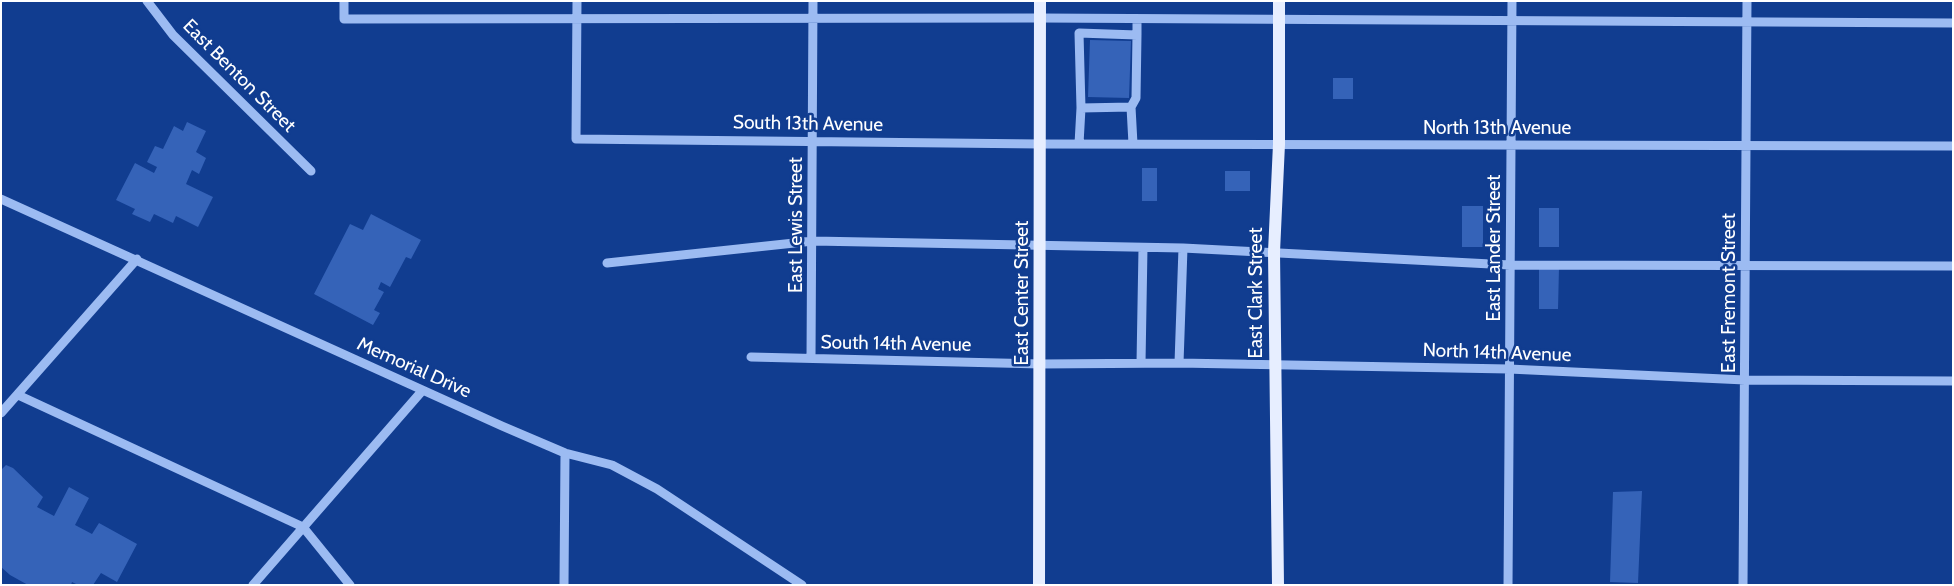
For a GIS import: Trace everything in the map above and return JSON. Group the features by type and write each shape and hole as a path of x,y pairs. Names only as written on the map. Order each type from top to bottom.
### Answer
{"main road":[{"name":"East Center Street","path":"1039,585 1041,364 1040,1"},
{"name":"East Clark Street","path":"1278,585 1274,252 1279,144 1279,1"}],"street":[{"name":"East Benton Street","path":"147,1 173,35 311,171"},
{"path":"344,1 344,19 1040,18 1953,23"},
{"path":"577,1 577,19"},
{"name":"East Lewis Street","path":"811,358 813,1"},
{"name":"East Lander Street","path":"1508,585 1512,1"},
{"name":"East Fremont Street","path":"1743,585 1747,1"},
{"name":"South 13th Avenue","path":"577,19 576,139 812,140 1040,144"},
{"path":"1133,144 1131,107 1136,98 1137,20"},
{"path":"1080,144 1081,108 1078,33 1138,35"},
{"path":"1081,108 1131,107"},
{"name":"North 13th Avenue","path":"1040,144 1953,146"},
{"name":"Memorial Drive","path":"1,198 137,258 422,391 565,453 612,465 657,489 802,585"},
{"path":"607,263 813,241 1040,247 1183,248 1510,265 1953,266"},
{"path":"1142,363 1143,248"},
{"path":"1180,363 1183,248"},
{"path":"1,413 137,258"},
{"name":"South 14th Avenue","path":"751,357 1041,364"},
{"name":"North 14th Avenue","path":"1041,364 1180,363 1510,369 1745,380 1953,381"},
{"path":"253,585 422,391"},
{"path":"18,395 303,527 350,585"},
{"path":"564,585 565,453"}],"building":[{"path":"1090,40 1131,41 1129,98 1088,97"},
{"path":"1333,78 1353,78 1353,99 1333,99"},
{"path":"187,122 206,131 196,152 206,158 199,174 192,170 186,184 213,197 198,227 176,216 173,223 154,214 150,222 132,214 135,209 116,200 135,163 154,173 157,167 147,162 155,146 163,149 174,126 183,131"},
{"path":"1142,168 1157,168 1157,201 1142,201"},
{"path":"1225,171 1250,171 1250,191 1225,191"},
{"path":"1462,206 1483,206 1483,247 1462,247"},
{"path":"1539,208 1559,208 1559,247 1539,247"},
{"path":"371,214 421,240 411,259 406,257 390,287 381,282 378,289 384,292 374,310 380,313 373,325 314,294 350,224 363,230"},
{"path":"1539,268 1559,268 1558,309 1539,309"},
{"path":"6,465 13,468 43,497 37,507 54,516 69,487 89,498 75,525 92,534 99,523 137,544 117,582 101,573 93,585 78,585 72,582 71,585 28,585 10,575 1,567 1,470"},
{"path":"1642,491 1638,583 1610,582 1613,492"}]}
